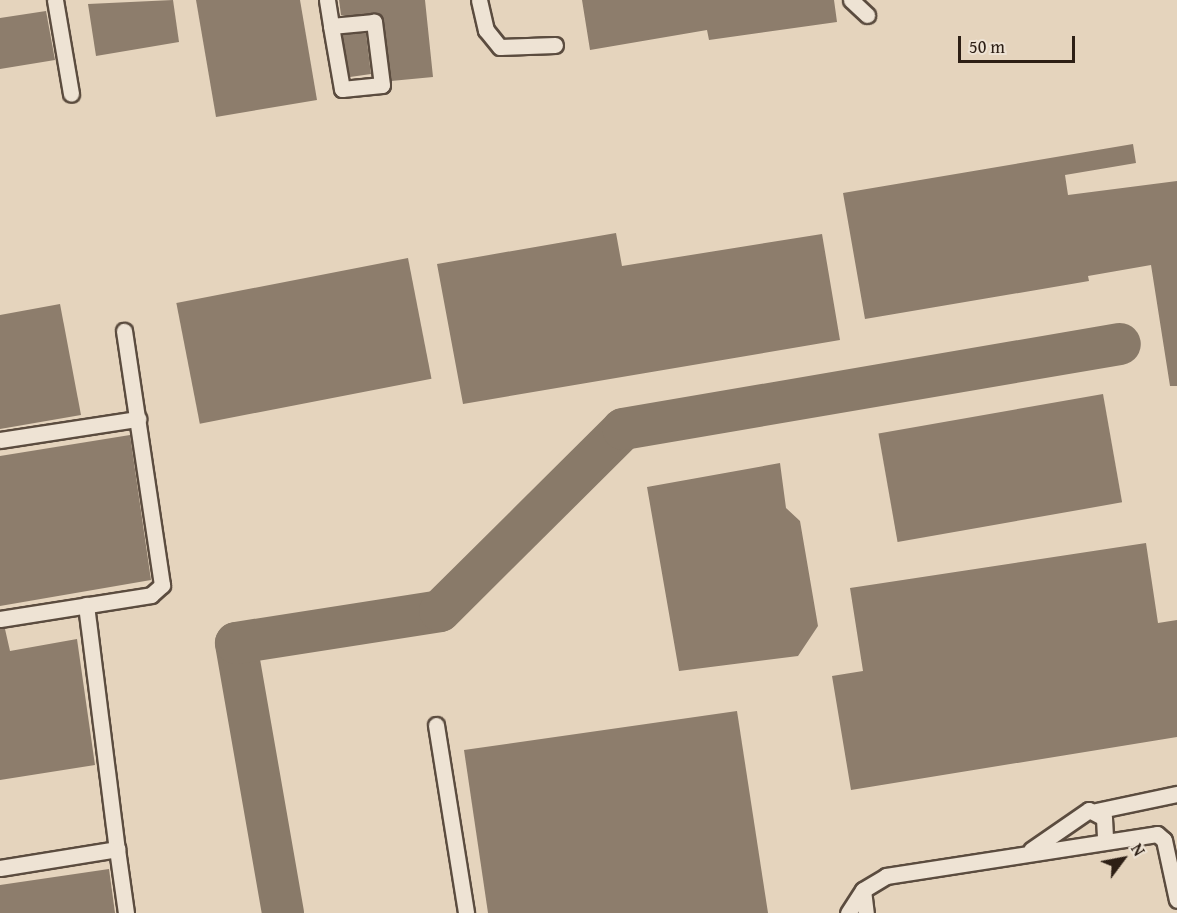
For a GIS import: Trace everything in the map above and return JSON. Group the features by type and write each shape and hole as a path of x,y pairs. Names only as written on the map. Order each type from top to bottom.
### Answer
{"lane":[{"path":"56,0 71,94"},
{"path":"327,0 331,26 342,89 382,84 375,22 331,26"},
{"path":"479,0 486,30 500,47 555,45"},
{"path":"851,0 867,15"},
{"path":"0,619 151,595 162,585 124,331"},
{"path":"0,440 138,419"},
{"path":"86,605 126,913"},
{"path":"436,725 466,913"},
{"path":"1029,852 1083,813 1177,794"},
{"path":"1096,811 1107,826 1105,839"},
{"path":"848,913 863,890 886,876 1105,839 1162,836 1177,900"},
{"path":"0,868 117,849"},
{"path":"863,890 866,913"}],"building":[{"path":"173,0 179,42 96,56 88,4"},
{"path":"196,0 300,0 317,100 216,117"},
{"path":"339,0 425,0 433,77 391,81 382,17 341,15"},
{"path":"582,0 834,0 837,22 709,40 707,30 590,50"},
{"path":"46,11 55,60 0,69 0,18"},
{"path":"366,33 371,74 350,77 342,35"},
{"path":"1133,144 1136,163 1065,175 1068,195 1177,181 1177,386 1170,386 1151,265 1088,276 1089,281 865,319 843,193"},
{"path":"616,233 622,266 822,234 840,340 463,404 437,264"},
{"path":"408,258 431,379 200,424 176,303"},
{"path":"60,304 81,415 0,429 0,315"},
{"path":"1103,394 1122,502 898,542 878,434"},
{"path":"130,435 151,580 0,606 0,456"},
{"path":"780,463 786,508 800,521 818,626 798,656 679,671 647,487"},
{"path":"1146,543 1158,623 1177,620 1177,737 851,790 832,676 863,671 850,588"},
{"path":"0,629 5,629 10,651 77,639 95,765 0,780"},
{"path":"737,711 768,913 488,913 464,750"},
{"path":"109,869 115,913 0,913 0,885"}],"taxiway":[{"path":"283,913 236,643 440,611 623,429 1120,344"}]}
